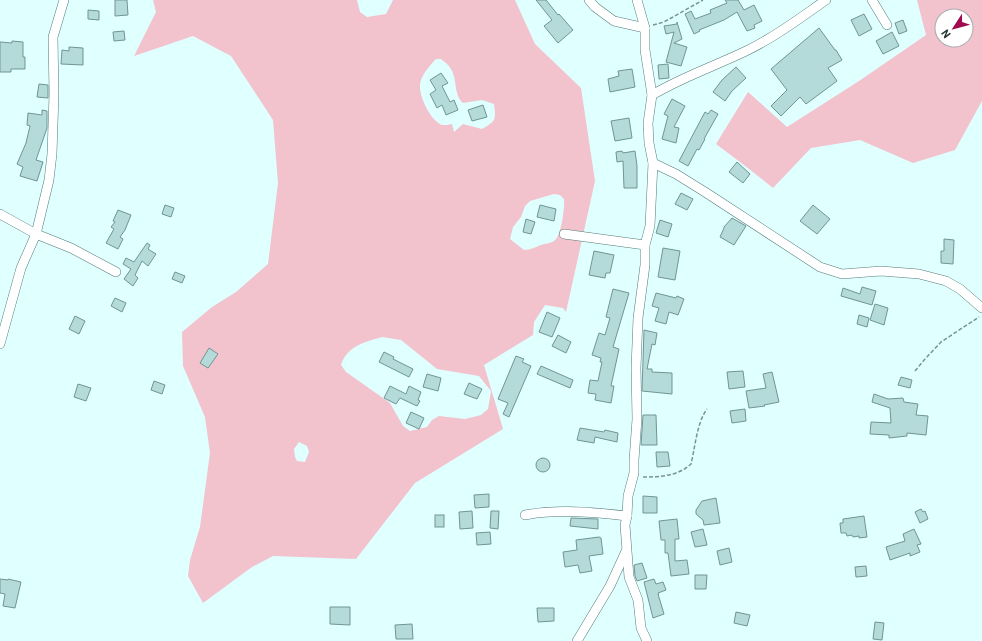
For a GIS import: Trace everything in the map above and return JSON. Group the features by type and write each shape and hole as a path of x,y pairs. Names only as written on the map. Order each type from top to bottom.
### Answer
{"street":[{"path":"0,344 22,268 36,234 49,180 54,108 53,37 64,0"},
{"path":"589,0 595,7 614,21 645,28"},
{"path":"637,0 645,28 645,50 652,95 648,123 648,143 653,163 650,226 645,245 645,265 638,318 636,368 637,419 634,473 628,496 625,525 629,577 638,600 640,628 647,641"},
{"path":"652,95 673,83 747,50 786,28 826,0"},
{"path":"872,0 887,25"},
{"path":"653,163 676,174 705,192 820,267 842,274 881,271 919,274 946,281 960,289 982,308"},
{"path":"0,214 36,234 72,248 116,272"},
{"path":"564,234 645,245"},
{"path":"525,515 545,512 573,511 627,516"},
{"path":"577,641 610,586 626,550"}],"path":[{"path":"645,28 664,22 703,0"},
{"path":"915,371 941,342 982,315"},
{"path":"634,473 634,477 655,477 675,474 687,468 691,464 701,423 707,409"}],"shaded area":[{"path":"153,0 357,0 360,12 367,17 386,14 393,0 515,0 535,44 581,88 595,181 566,312 563,308 545,305 534,322 533,335 484,365 503,429 415,483 356,559 273,556 252,567 203,603 188,576 190,560 200,527 210,453 205,417 183,366 182,332 212,307 236,292 268,264 278,183 273,120 231,56 193,36 134,56 156,12","holes":["436,59 441,59 450,67 454,75 460,100 463,103 482,100 494,104 494,120 482,129 463,124 454,132 452,124 442,125 438,123 426,108 421,96 420,82 428,68","554,194 560,195 564,199 564,209 561,228 554,241 524,250 510,239 513,227 521,217 525,206 530,201","382,337 401,340 437,369 479,376 491,391 488,409 481,415 465,419 439,416 432,420 427,427 410,431 403,426 390,403 346,372 341,365 348,353 363,343","299,442 307,446 309,452 305,462 297,461 294,449"]},
{"path":"917,0 982,0 982,101 955,150 913,163 860,140 811,148 773,188 716,144 748,92 787,127 859,81 926,35"}],"building":[{"path":"115,0 127,0 128,15 115,16"},
{"path":"536,0 546,0 573,30 558,43 544,26 552,20"},
{"path":"725,0 738,0 744,10 754,5 762,21 754,25 755,28 747,31 737,12 724,20 699,30 700,31 694,34 685,14 691,11 695,19 711,13 710,10 727,3"},
{"path":"88,10 99,11 99,20 88,19"},
{"path":"864,14 872,29 859,36 851,20"},
{"path":"903,20 907,31 899,34 895,23"},
{"path":"677,22 682,39 674,43 687,47 681,66 666,62 674,32 666,34 664,26 677,24"},
{"path":"819,28 842,60 828,68 837,81 806,104 800,97 781,116 771,106 787,90 771,69"},
{"path":"124,31 125,40 114,41 113,32"},
{"path":"892,32 899,46 883,54 876,41"},
{"path":"12,41 23,42 25,69 11,69 11,72 0,72 0,42 12,43"},
{"path":"69,47 83,48 83,65 61,64 62,50 69,51"},
{"path":"668,64 669,78 659,79 658,65"},
{"path":"736,67 746,78 732,91 725,101 713,92 722,80"},
{"path":"632,69 635,87 610,92 608,79 619,76 618,71"},
{"path":"441,73 448,83 442,86 450,102 454,100 458,110 446,115 442,105 437,108 430,94 436,90 430,80"},
{"path":"39,84 48,85 48,98 37,97"},
{"path":"672,99 685,106 674,127 679,128 676,143 662,139 668,116 664,114"},
{"path":"483,105 487,117 472,121 468,110"},
{"path":"42,110 47,111 47,128 36,160 43,162 37,181 20,176 23,167 17,164 26,143 30,126 27,125 28,113 42,115"},
{"path":"711,110 718,114 699,150 697,149 688,166 679,161 705,112 708,114"},
{"path":"629,118 632,138 615,141 611,121"},
{"path":"622,151 623,153 635,151 637,188 624,188 623,161 617,162 616,152"},
{"path":"737,162 750,174 743,183 729,172"},
{"path":"681,193 693,199 687,210 675,204"},
{"path":"165,205 174,208 171,217 162,214"},
{"path":"540,205 556,209 554,221 537,217"},
{"path":"813,205 830,219 817,234 800,221"},
{"path":"118,210 131,215 125,230 120,237 123,239 118,249 106,243 114,229 111,227 115,222 113,221"},
{"path":"732,218 746,226 734,245 720,237 724,227"},
{"path":"526,219 535,222 531,234 523,232"},
{"path":"660,220 672,224 668,237 656,233"},
{"path":"944,239 954,240 953,264 941,263 941,251 944,251"},
{"path":"147,243 150,245 148,249 156,254 148,266 142,261 135,275 138,278 133,286 124,279 131,269 123,264 126,258 134,262"},
{"path":"663,248 680,251 675,280 658,277"},
{"path":"594,251 614,255 610,273 606,273 605,278 589,275"},
{"path":"175,272 185,276 182,283 172,279"},
{"path":"862,287 876,291 872,305 841,296 843,288 860,294"},
{"path":"613,289 629,293 613,347 619,349 611,386 614,386 611,403 595,400 596,394 588,393 590,380 598,381 602,362 600,362 601,358 592,355 599,333 605,335 610,318 606,317"},
{"path":"656,293 676,298 677,296 684,299 678,315 669,312 666,324 655,321 659,308 652,306"},
{"path":"115,298 126,303 122,312 111,306"},
{"path":"875,304 888,308 884,325 870,320"},
{"path":"547,312 560,318 552,337 539,332"},
{"path":"859,315 869,318 867,327 857,324"},
{"path":"75,316 85,321 79,334 69,329"},
{"path":"644,330 657,333 655,345 652,344 647,369 652,369 652,372 672,373 672,394 642,391"},
{"path":"558,335 571,342 566,353 552,346"},
{"path":"209,348 218,354 208,368 200,363"},
{"path":"384,352 394,357 393,359 413,369 409,377 379,362"},
{"path":"516,356 524,359 522,362 531,366 509,417 503,414 508,403 498,399"},
{"path":"541,366 573,380 570,388 537,374"},
{"path":"743,371 745,387 729,389 727,372"},
{"path":"772,372 779,402 749,408 746,391 766,388 763,374"},
{"path":"427,374 441,378 438,391 423,387"},
{"path":"901,377 912,380 910,388 898,385"},
{"path":"154,381 165,385 162,394 151,390"},
{"path":"469,383 482,389 477,399 464,394"},
{"path":"78,384 91,388 86,401 74,397"},
{"path":"390,386 406,394 409,386 421,392 418,400 420,401 417,406 400,398 396,404 384,398"},
{"path":"874,394 888,399 903,398 904,402 918,404 916,415 928,416 926,435 907,433 907,436 889,438 889,435 870,434 871,422 891,423 890,408 872,402"},
{"path":"745,409 746,421 732,423 730,411"},
{"path":"411,412 424,418 419,429 406,423"},
{"path":"643,415 656,415 657,445 641,445"},
{"path":"580,428 604,432 605,430 618,433 617,442 595,437 594,443 577,440"},
{"path":"656,452 668,452 670,466 657,467"},
{"path":"540,458 546,458 550,462 550,468 546,472 540,472 536,468 536,462"},
{"path":"489,494 489,507 475,508 474,495"},
{"path":"643,496 657,497 657,513 643,513"},
{"path":"716,498 720,523 704,525 703,520 696,514 696,510 702,501"},
{"path":"921,509 923,512 925,511 928,519 920,523 915,512"},
{"path":"472,511 473,528 460,529 459,512"},
{"path":"491,511 499,511 498,529 490,528"},
{"path":"435,515 444,515 444,527 435,527"},
{"path":"864,516 867,537 859,538 859,536 847,536 846,533 841,533 840,523 843,523 843,519"},
{"path":"571,518 598,519 598,529 570,526"},
{"path":"677,519 679,539 675,539 675,561 687,560 689,574 671,576 668,553 665,553 665,540 661,540 659,521"},
{"path":"703,529 707,545 695,547 691,532"},
{"path":"914,529 921,544 917,545 920,552 910,556 910,553 890,560 886,547 905,541 903,534"},
{"path":"490,532 491,544 477,545 476,533"},
{"path":"601,538 603,554 589,556 592,571 580,573 578,565 565,567 563,552 577,550 576,540"},
{"path":"729,548 732,562 720,565 717,551"},
{"path":"642,563 647,578 637,581 634,565"},
{"path":"866,566 867,576 856,577 855,567"},
{"path":"695,575 707,575 706,589 695,589"},
{"path":"0,579 21,582 15,608 3,606 5,594 0,593"},
{"path":"654,579 656,584 663,582 666,590 658,593 664,614 653,618 644,582"},
{"path":"330,607 350,607 350,625 330,624"},
{"path":"537,608 554,608 554,621 538,622"},
{"path":"736,612 750,615 747,626 734,623"},
{"path":"875,622 884,623 882,640 873,639"},
{"path":"412,624 413,639 396,639 395,625"}]}
